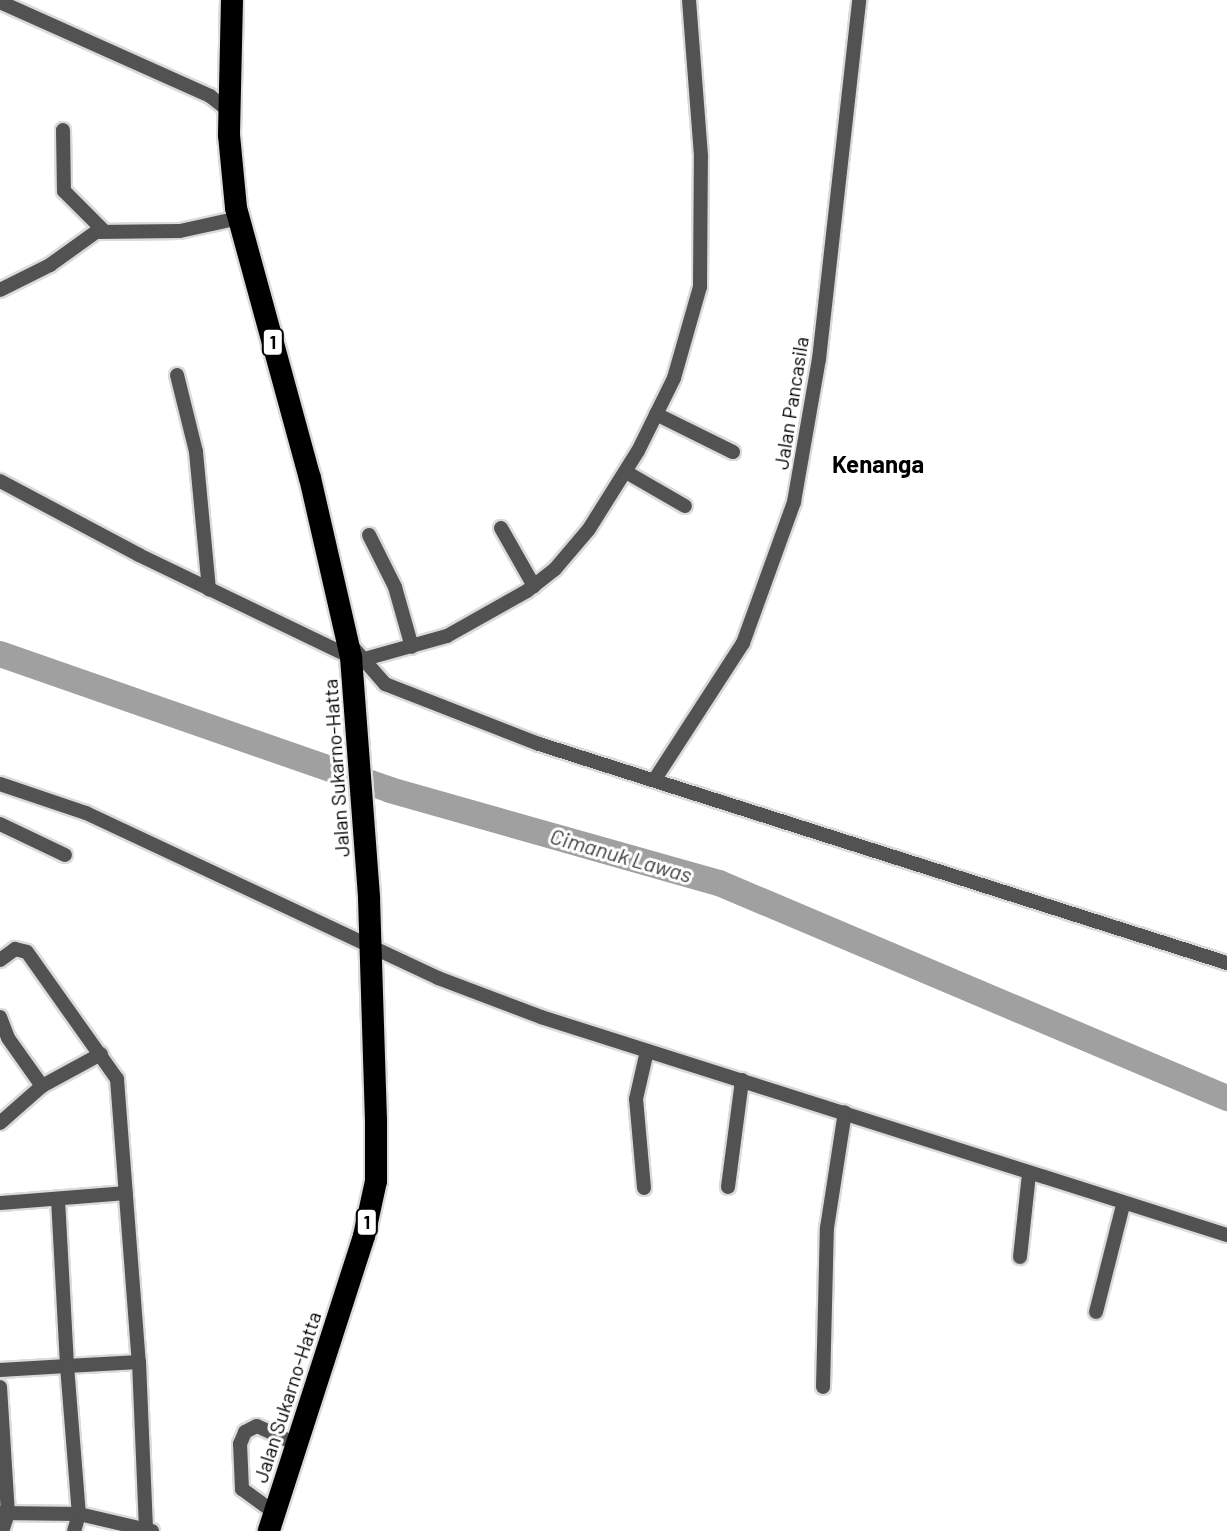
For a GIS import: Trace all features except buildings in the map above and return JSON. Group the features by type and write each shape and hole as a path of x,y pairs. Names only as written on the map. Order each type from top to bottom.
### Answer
{"highway":[{"name":"Jalan Sukarno-Hatta","path":"232,0 229,111 239,218 354,660 371,946 376,1181 364,1236 272,1522"}],"street":[{"path":"354,660 447,636 534,586 570,553 626,472 656,414 692,324 703,250 689,0"},
{"name":"Jalan Pancasila","path":"655,779 743,643 794,502 819,359 859,0"},
{"path":"0,2 210,96 229,111"},
{"path":"63,130 64,191 103,230"},
{"path":"0,290 103,230 180,231 239,218"},
{"path":"177,375 204,502 209,589"},
{"path":"656,414 733,452"},
{"path":"626,472 685,506"},
{"path":"0,481 354,660 393,687 539,744 1227,963"},
{"path":"501,528 534,586"},
{"path":"369,535 395,587 412,647"},
{"path":"0,784 86,813 371,946 541,1017 845,1112 1123,1205 1227,1235"},
{"path":"0,824 65,855"},
{"path":"0,960 15,949 27,952 117,1079 122,1102 148,1530 79,1514 4,1513"},
{"path":"0,1017 8,1038 42,1086"},
{"path":"644,1188 638,1085 647,1051"},
{"path":"0,1123 42,1086 101,1054"},
{"path":"728,1187 742,1080"},
{"path":"823,1387 827,1228 845,1112"},
{"path":"1020,1257 1029,1174"},
{"path":"0,1203 126,1193"},
{"path":"58,1199 79,1514 74,1531"},
{"path":"1096,1312 1123,1205"},
{"path":"0,1370 139,1362"},
{"path":"0,1387 2,1531"},
{"path":"272,1522 242,1489 240,1444 245,1432 257,1426 298,1445"}],"waterway":[{"name":"Cimanuk Lawas","path":"0,654 390,790 719,883 1227,1098"}],"district":[{"name":"Kenanga","path":"878,464"}]}
